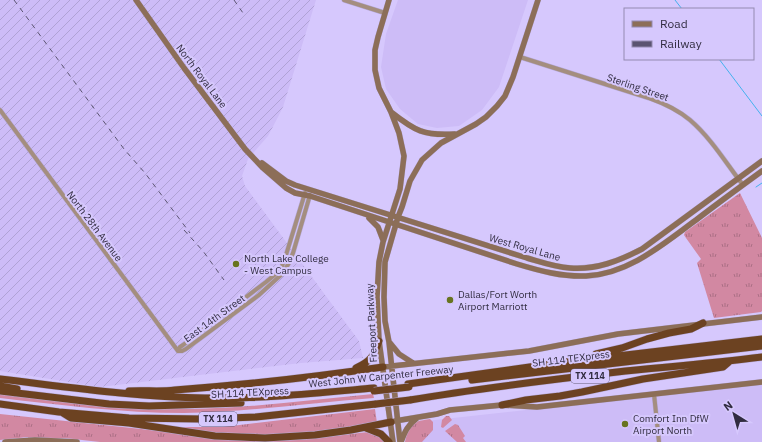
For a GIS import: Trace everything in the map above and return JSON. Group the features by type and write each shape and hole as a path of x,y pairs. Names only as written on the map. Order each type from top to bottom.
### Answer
{"highway":[{"path":"558,363 566,358 599,354 669,333 691,329 703,324"},
{"name":"West John W Carpenter Freeway","path":"0,379 139,395 205,398 261,398 408,385 558,363 762,339"},
{"path":"350,371 366,364 376,351 379,341"},
{"name":"SH 114 TEXpress","path":"408,385 762,346"},
{"name":"TX 114","path":"0,404 59,412 129,418 202,419 256,417 410,400 451,393 601,374 762,357"},
{"path":"502,405 526,400 560,396 643,379 723,367 730,361"},
{"path":"113,392 139,390 167,391 238,385 383,367"},
{"path":"0,386 50,397"},
{"name":"SH 114 TEXpress","path":"0,391 109,404 148,406 276,401 374,389"},
{"path":"59,412 71,418 129,423 208,435 241,438 334,433 366,428 394,421"},
{"path":"366,428 381,434 389,442"}],"main road":[{"name":"North Royal Lane","path":"136,0 203,93 256,160 286,180 308,192 366,215 393,223"},
{"name":"Freeport Parkway","path":"389,0 375,50 375,70 379,88 391,112 399,133 404,156 400,189 386,262 384,301 385,321 392,366 394,421 393,442"},
{"path":"520,57 538,0"},
{"name":"Freeport Parkway","path":"395,216 402,207 410,181 422,160 441,143 476,124 497,106 505,96 520,57"},
{"path":"391,112 410,126 422,132 437,135 457,134"},
{"name":"West Royal Lane","path":"308,192 395,216 541,262 569,268 582,268 597,266 621,259 642,249 762,161"},
{"name":"West Royal Lane","path":"393,223 531,268 555,274 587,276 612,271 639,260 653,252 762,170"},
{"path":"366,215 378,227 384,241"},
{"name":"Freeport Parkway","path":"393,223 384,241 379,262 377,302 379,341 383,367 394,421 401,442"},
{"path":"674,226 679,232"},
{"path":"506,261 509,253"},
{"path":"597,266 598,274"},
{"path":"377,302 384,301"},
{"name":"West John W Carpenter Freeway","path":"383,367 529,352 618,334 762,317"},
{"path":"389,342 399,354 414,364"},
{"path":"394,421 450,410 502,405 537,407 762,382"},
{"path":"401,442 410,423 418,417"},
{"path":"5,442 35,440 77,442"}],"street":[{"path":"344,0 385,13"},
{"name":"Sterling Street","path":"520,57 649,98 671,107 690,120 702,131 743,185"},
{"name":"North 28th Avenue","path":"0,110 178,351"},
{"name":"East 14th Street","path":"178,351 180,347 278,272 282,266 308,192"},
{"path":"654,394 660,442"}],"shaded area":[{"path":"0,0 316,0 283,107 268,136 248,159 242,176 245,186 359,341 363,358 301,363 100,387 0,371"},
{"path":"398,0 528,0 499,87 482,110 459,126 437,128 418,124 400,109 386,89 381,67 386,34"},
{"path":"762,384 762,442 406,442 426,421"}],"green space":[{"path":"740,193 762,238 762,311 714,318 697,263 701,259 684,235 685,232"},
{"path":"0,393 117,406 164,409 257,405 373,394 374,398 255,409 161,413 69,406 0,398"},
{"path":"375,409 377,423 349,429 281,435 232,435 174,427 223,427"},
{"path":"0,414 231,440 299,440 368,432 379,436 385,442 100,442 64,438 28,439 28,437 0,440"},
{"path":"446,416 449,416 452,420 443,428 441,427 442,420"},
{"path":"430,419 433,422 433,430 422,442 405,442 406,436 412,426 417,422"},
{"path":"455,424 458,425 465,436 463,438 466,442 457,442 445,431"}],"waterway":[{"path":"675,0 681,8"},
{"path":"720,60 762,116"},
{"path":"756,187 762,183"}],"railway":[{"path":"14,0 124,149 145,173 190,233"},
{"path":"234,0 243,13"},
{"path":"184,230 203,251 224,280"}],"place":[{"name":"North Lake College - West Campus","path":"236,264"},
{"name":"Dallas/Fort Worth Airport Marriott","path":"450,300"},
{"name":"Comfort Inn DfW Airport North","path":"625,424"}]}
